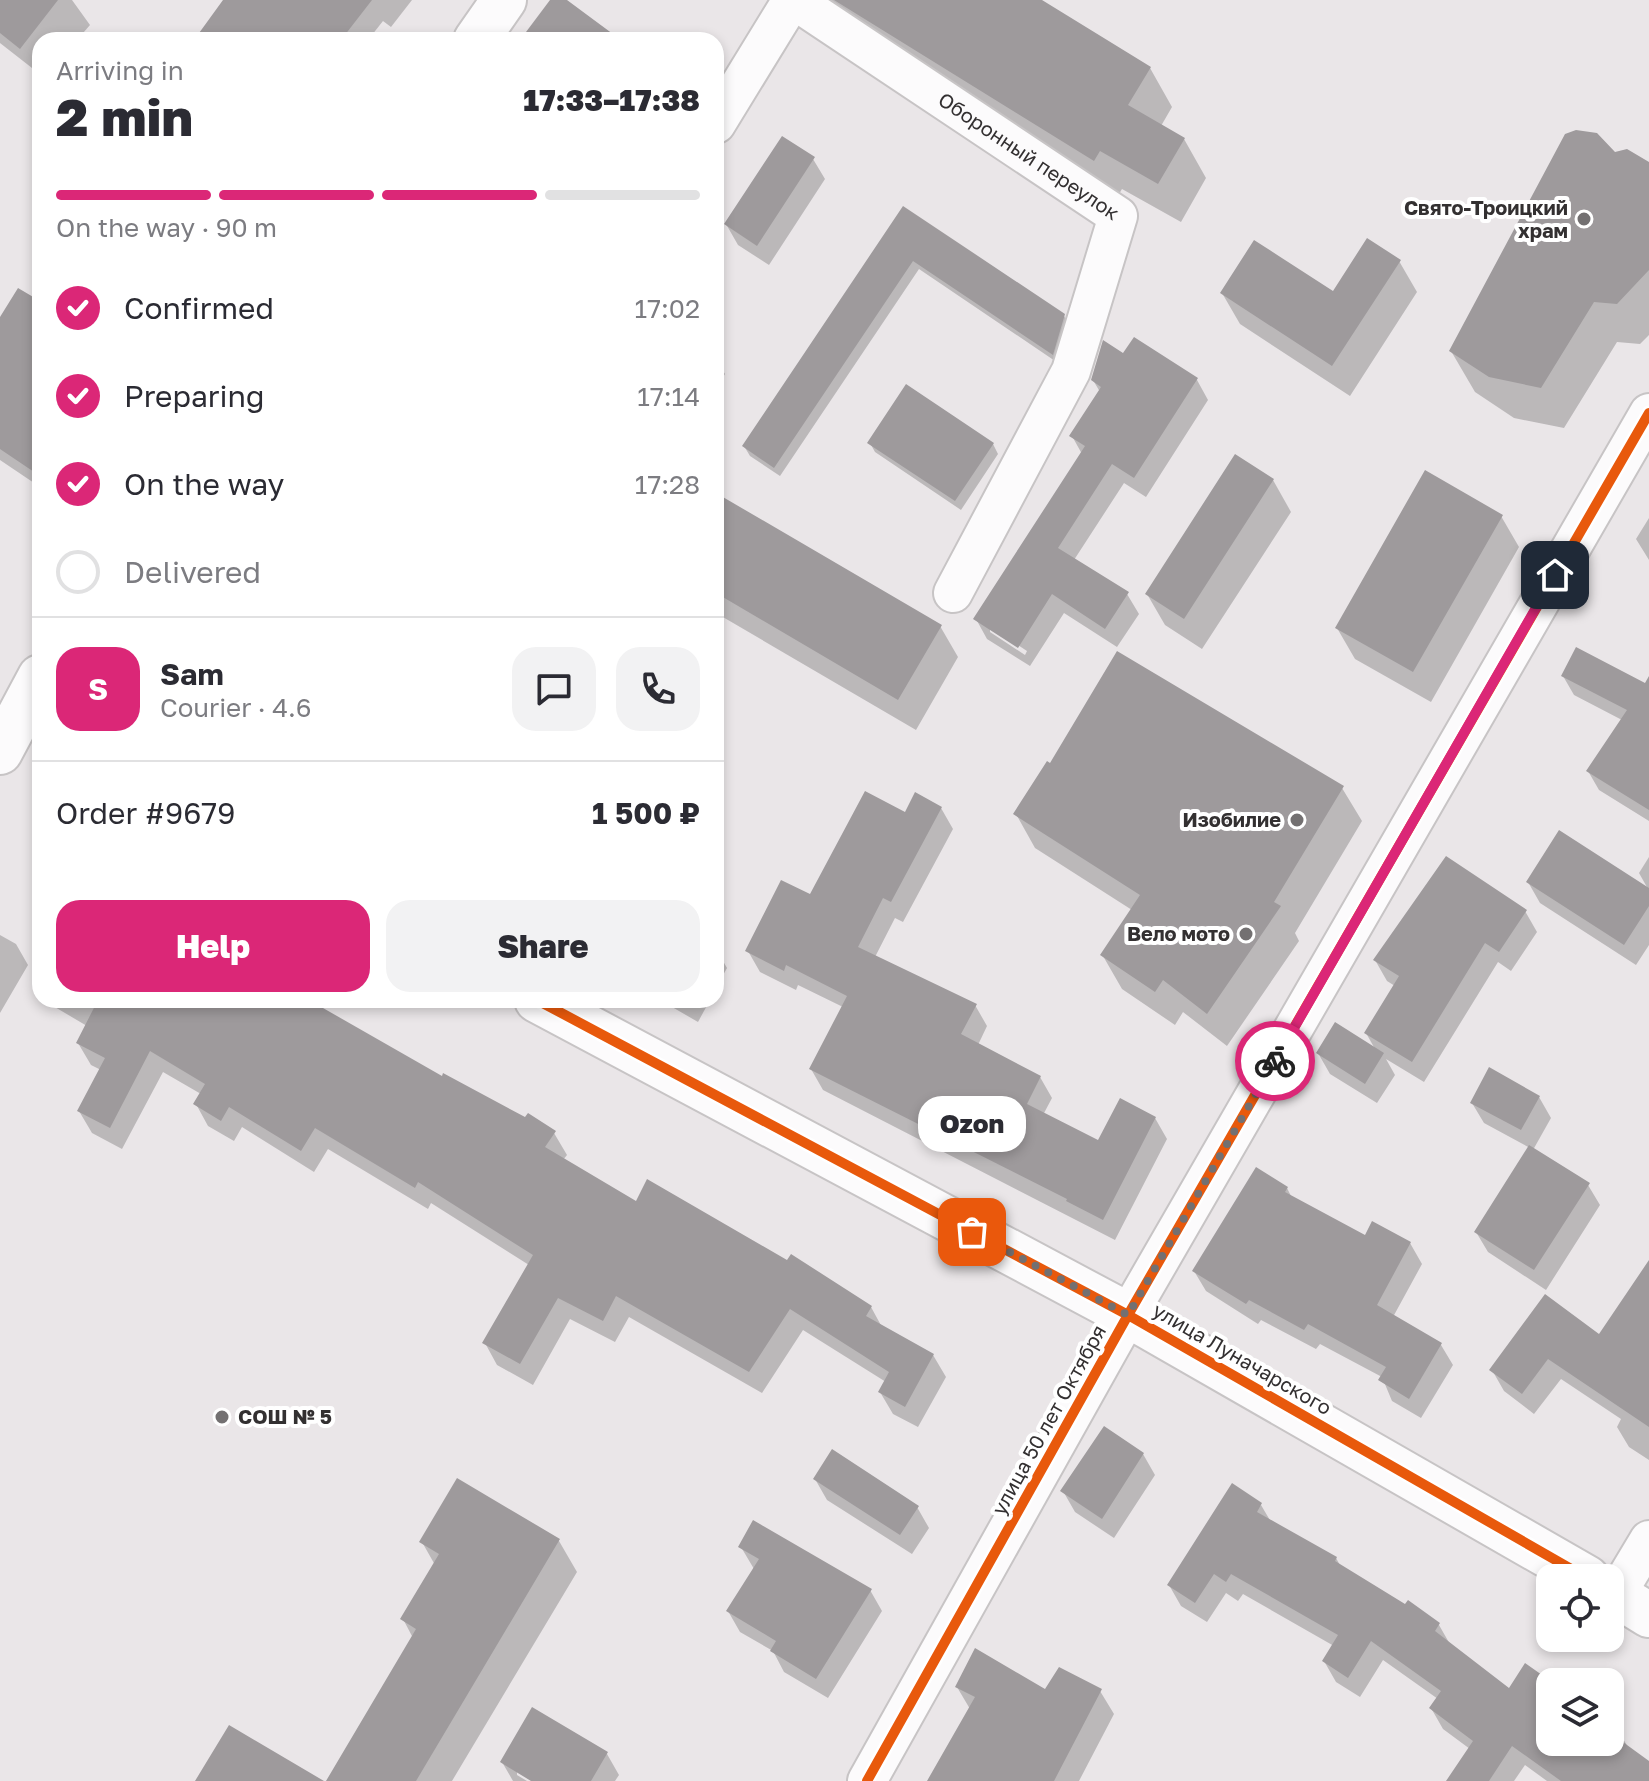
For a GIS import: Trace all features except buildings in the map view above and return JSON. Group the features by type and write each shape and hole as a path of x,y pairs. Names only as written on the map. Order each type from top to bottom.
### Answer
{"street":[{"path":"482,32 504,0"},
{"name":"Оборонный переулок","path":"724,111 793,0 1118,216 1071,371 953,593"},
{"name":"улица 50 лет Октября","path":"867,1781 1128,1315 1649,413"},
{"path":"13,740 32,696"},
{"name":"улица Луначарского","path":"552,1008 1128,1315 1561,1564"},
{"path":"1624,1580 1649,1540"}],"cycle path":[{"path":"867,1781 1128,1315 1649,413"},
{"path":"552,1008 1128,1315 1563,1564"}],"way so far":[{"path":"972,1232 1128,1315 1275,1061"}],"place":[{"name":"Свято-Троицкий храм","path":"1584,219"},
{"name":"Изобилие","path":"1297,820"},
{"name":"Вело мото","path":"1246,934"},
{"name":"Ozon","path":"972,1232"},
{"name":"СОШ № 5","path":"222,1417"}],"route":[{"path":"1275,1061 1555,575"}]}
